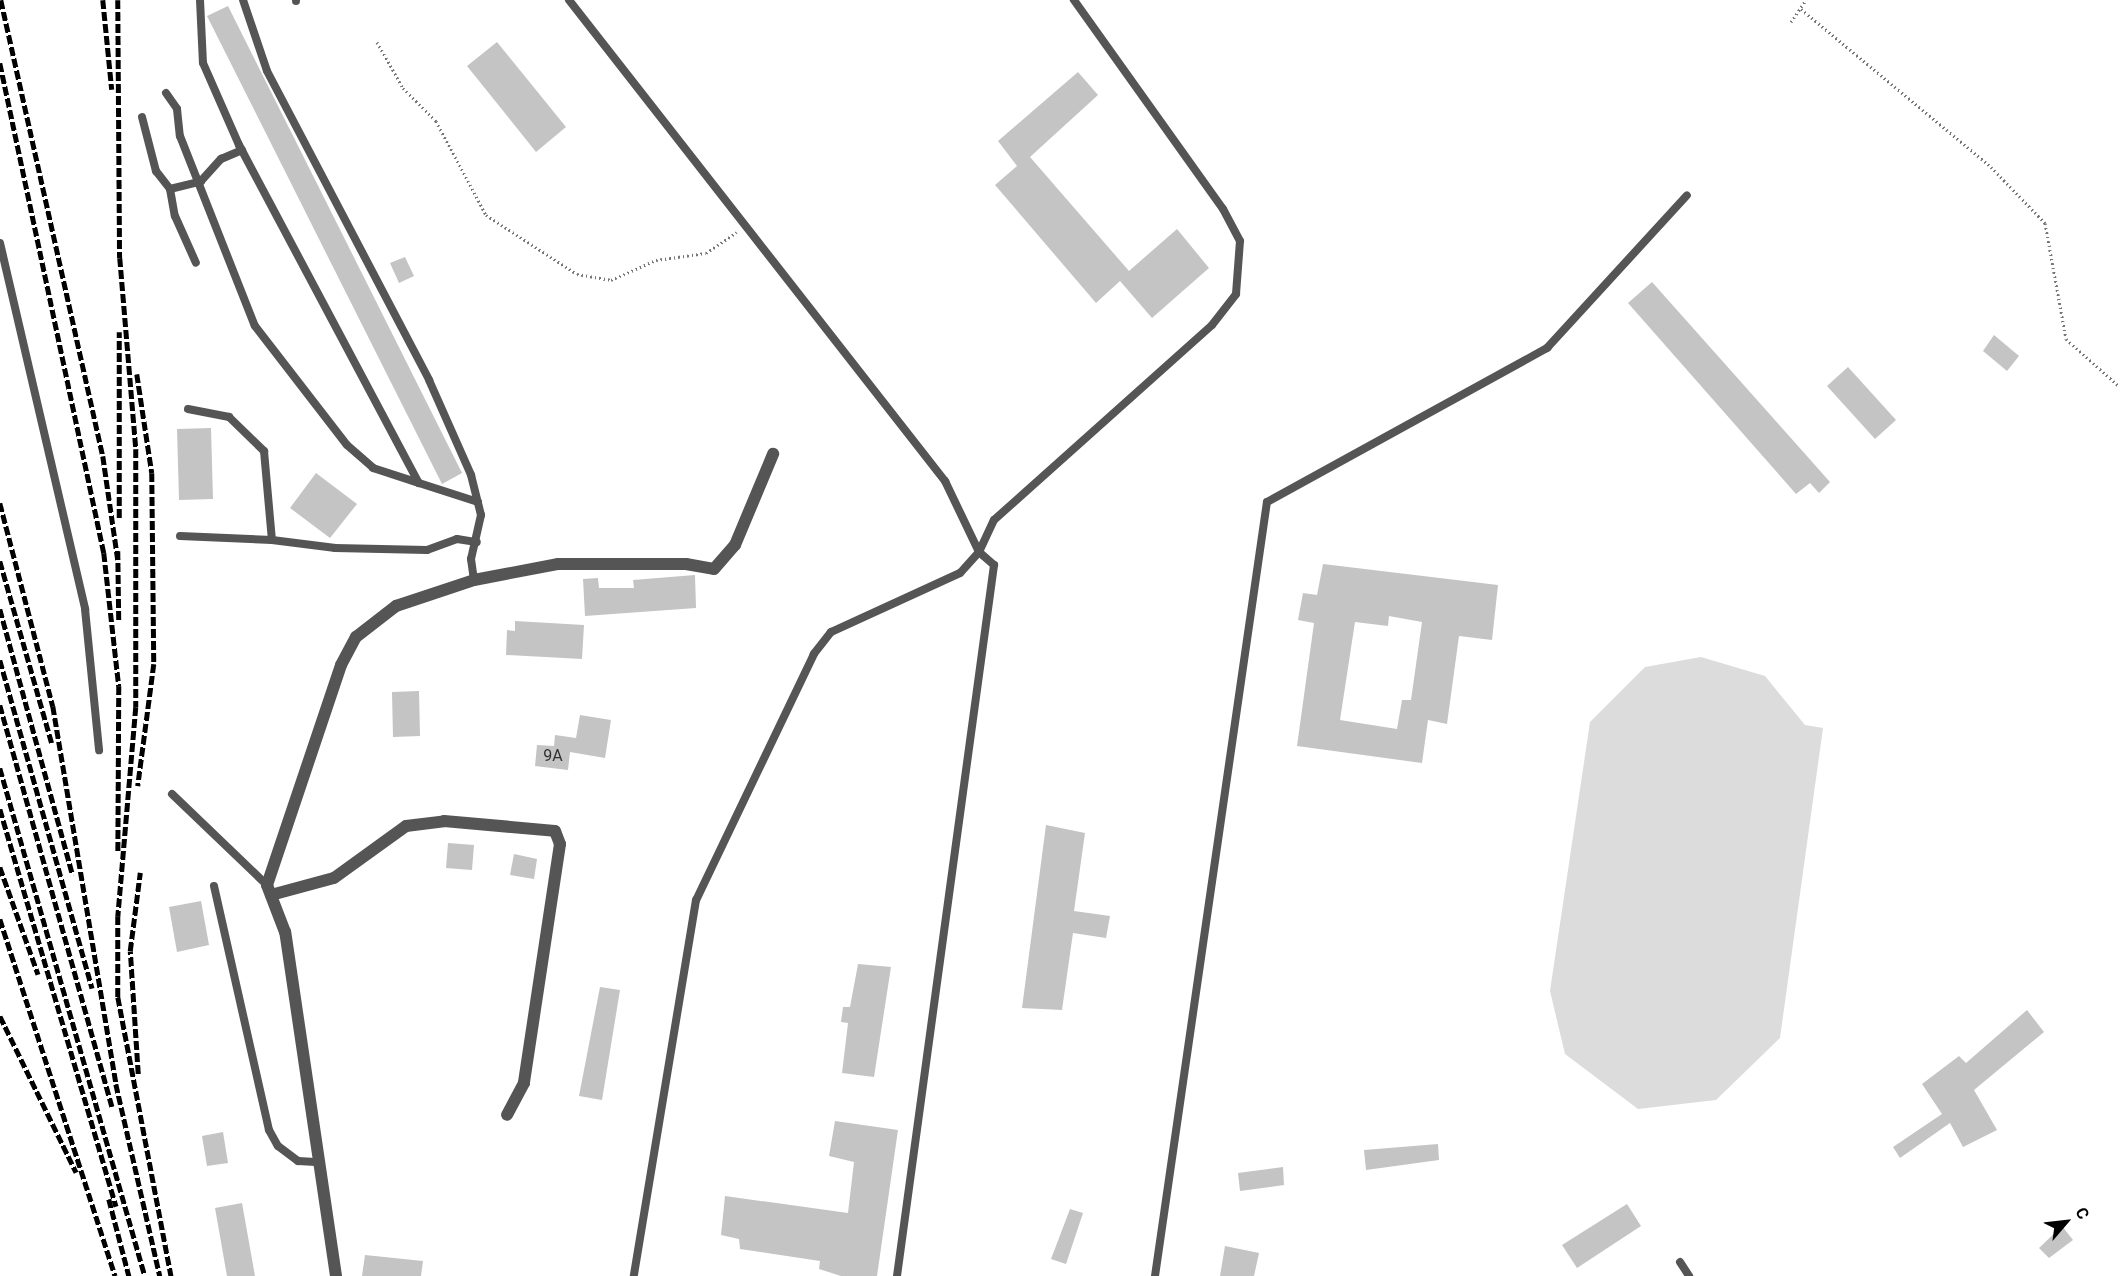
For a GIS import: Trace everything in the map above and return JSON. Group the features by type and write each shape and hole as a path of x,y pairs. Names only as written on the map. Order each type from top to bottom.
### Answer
{"street":[{"path":"336,1276 285,932 269,890 341,665 356,637 396,606 474,580 558,564 686,564 714,569 735,545 773,454"},
{"path":"269,890 334,878 406,826 444,821 555,831 560,844 524,1083 507,1115"}],"lane":[{"path":"200,0 203,63 242,150 419,483"},
{"path":"243,0 267,71 429,380 478,502 477,542 471,559 474,580"},
{"path":"569,0 945,481 979,552 994,565 897,1276"},
{"path":"634,1276 696,900 814,654 831,632 960,573 979,552 994,520 1212,325 1236,294 1240,241 1224,209 1074,0"},
{"path":"166,93 255,326 347,445 373,468 478,502"},
{"path":"142,117 156,171 170,189 175,216 196,263"},
{"path":"170,189 201,181 222,159 242,150"},
{"path":"1155,1276 1267,502 1547,348 1687,195"},
{"path":"0,243 85,609 99,750"},
{"path":"188,409 229,417 264,451 272,540"},
{"path":"180,536 272,540 335,548 427,550 457,539 477,542"},
{"path":"172,794 269,890"},
{"path":"214,886 269,1130 278,1146 298,1161 320,1162"},
{"path":"1680,1262 1689,1276"}],"path":[{"path":"1791,22 1806,0"},
{"path":"1801,9 1991,167 2045,223 2066,339 2120,387"},
{"path":"378,42 403,88 436,121 486,215 577,274 611,280 656,260 706,253 746,226"}],"shaded area":[{"path":"1701,657 1765,676 1805,725 1823,728 1780,1038 1716,1100 1638,1109 1565,1054 1550,991 1590,722 1645,667"}],"building":[{"path":"228,6 462,473 442,484 207,16"},
{"path":"497,42 566,127 536,152 467,66"},
{"path":"1078,72 1098,95 1030,157 1129,271 1177,229 1209,268 1152,318 1120,281 1096,303 995,185 1017,166 998,141"},
{"path":"405,257 414,276 399,283 390,263"},
{"path":"1652,282 1830,482 1819,493 1810,483 1796,494 1628,303"},
{"path":"1994,335 2019,356 2007,371 1983,351"},
{"path":"1848,367 1896,420 1875,439 1827,386"},
{"path":"211,428 213,499 179,500 177,429"},
{"path":"316,473 357,504 330,538 290,508"},
{"path":"1323,564 1498,585 1492,640 1459,636 1447,724 1428,720 1422,763 1297,746 1314,623 1298,620 1303,593 1317,595","holes":["1389,616 1422,622 1411,700 1402,700 1397,729 1340,720 1355,622 1388,626"]},
{"path":"695,575 696,608 585,616 583,579 598,578 599,588 634,588 633,580"},
{"path":"515,621 584,625 582,659 506,655 507,630 515,631"},
{"path":"419,691 420,736 393,737 392,692"},
{"path":"580,715 611,720 605,758 570,752 568,770 535,766 537,745 554,746 555,735 576,738"},
{"path":"1046,825 1085,833 1074,911 1110,916 1106,938 1073,933 1062,1010 1022,1008"},
{"path":"448,843 474,845 472,870 446,868"},
{"path":"514,854 537,859 534,879 510,875"},
{"path":"201,901 209,945 177,952 169,907"},
{"path":"858,964 891,967 874,1077 842,1073 848,1023 841,1022 843,1007 850,1007"},
{"path":"600,987 620,990 602,1100 579,1096"},
{"path":"2027,1010 2044,1032 1974,1090 1997,1130 1963,1147 1950,1123 1900,1158 1893,1147 1942,1114 1922,1084 1959,1056 1966,1063"},
{"path":"835,1121 898,1130 877,1276 841,1276 819,1269 820,1261 740,1249 739,1239 721,1235 725,1196 848,1213 854,1162 829,1156"},
{"path":"223,1132 228,1163 207,1166 202,1136"},
{"path":"1438,1144 1439,1160 1366,1170 1364,1150"},
{"path":"1283,1167 1284,1185 1240,1191 1238,1173"},
{"path":"242,1203 255,1276 227,1276 215,1208"},
{"path":"1627,1204 1641,1226 1577,1268 1562,1245"},
{"path":"1070,1209 1083,1213 1066,1264 1051,1259"},
{"path":"2062,1226 2073,1240 2049,1258 2039,1248"},
{"path":"1225,1246 1259,1253 1254,1276 1220,1276"},
{"path":"365,1255 423,1261 421,1276 362,1276"}],"railway":[{"path":"1,0 103,456 118,560"},
{"path":"103,0 112,90"},
{"path":"118,0 120,258 136,449 136,707 118,916 118,997 171,1276"},
{"path":"0,63 104,553 119,686 118,852"},
{"path":"119,332 119,518"},
{"path":"137,374 152,473 154,664 138,786"},
{"path":"0,503 53,706 116,1084 160,1276"},
{"path":"118,551 119,620"},
{"path":"0,561 52,743"},
{"path":"0,609 73,875"},
{"path":"0,660 92,988"},
{"path":"0,705 112,1107"},
{"path":"0,768 145,1276"},
{"path":"0,809 116,1206"},
{"path":"0,867 38,974"},
{"path":"138,1074 130,951 140,873"},
{"path":"0,919 115,1276"},
{"path":"0,1016 76,1172"},
{"path":"109,1199 129,1276"}]}
